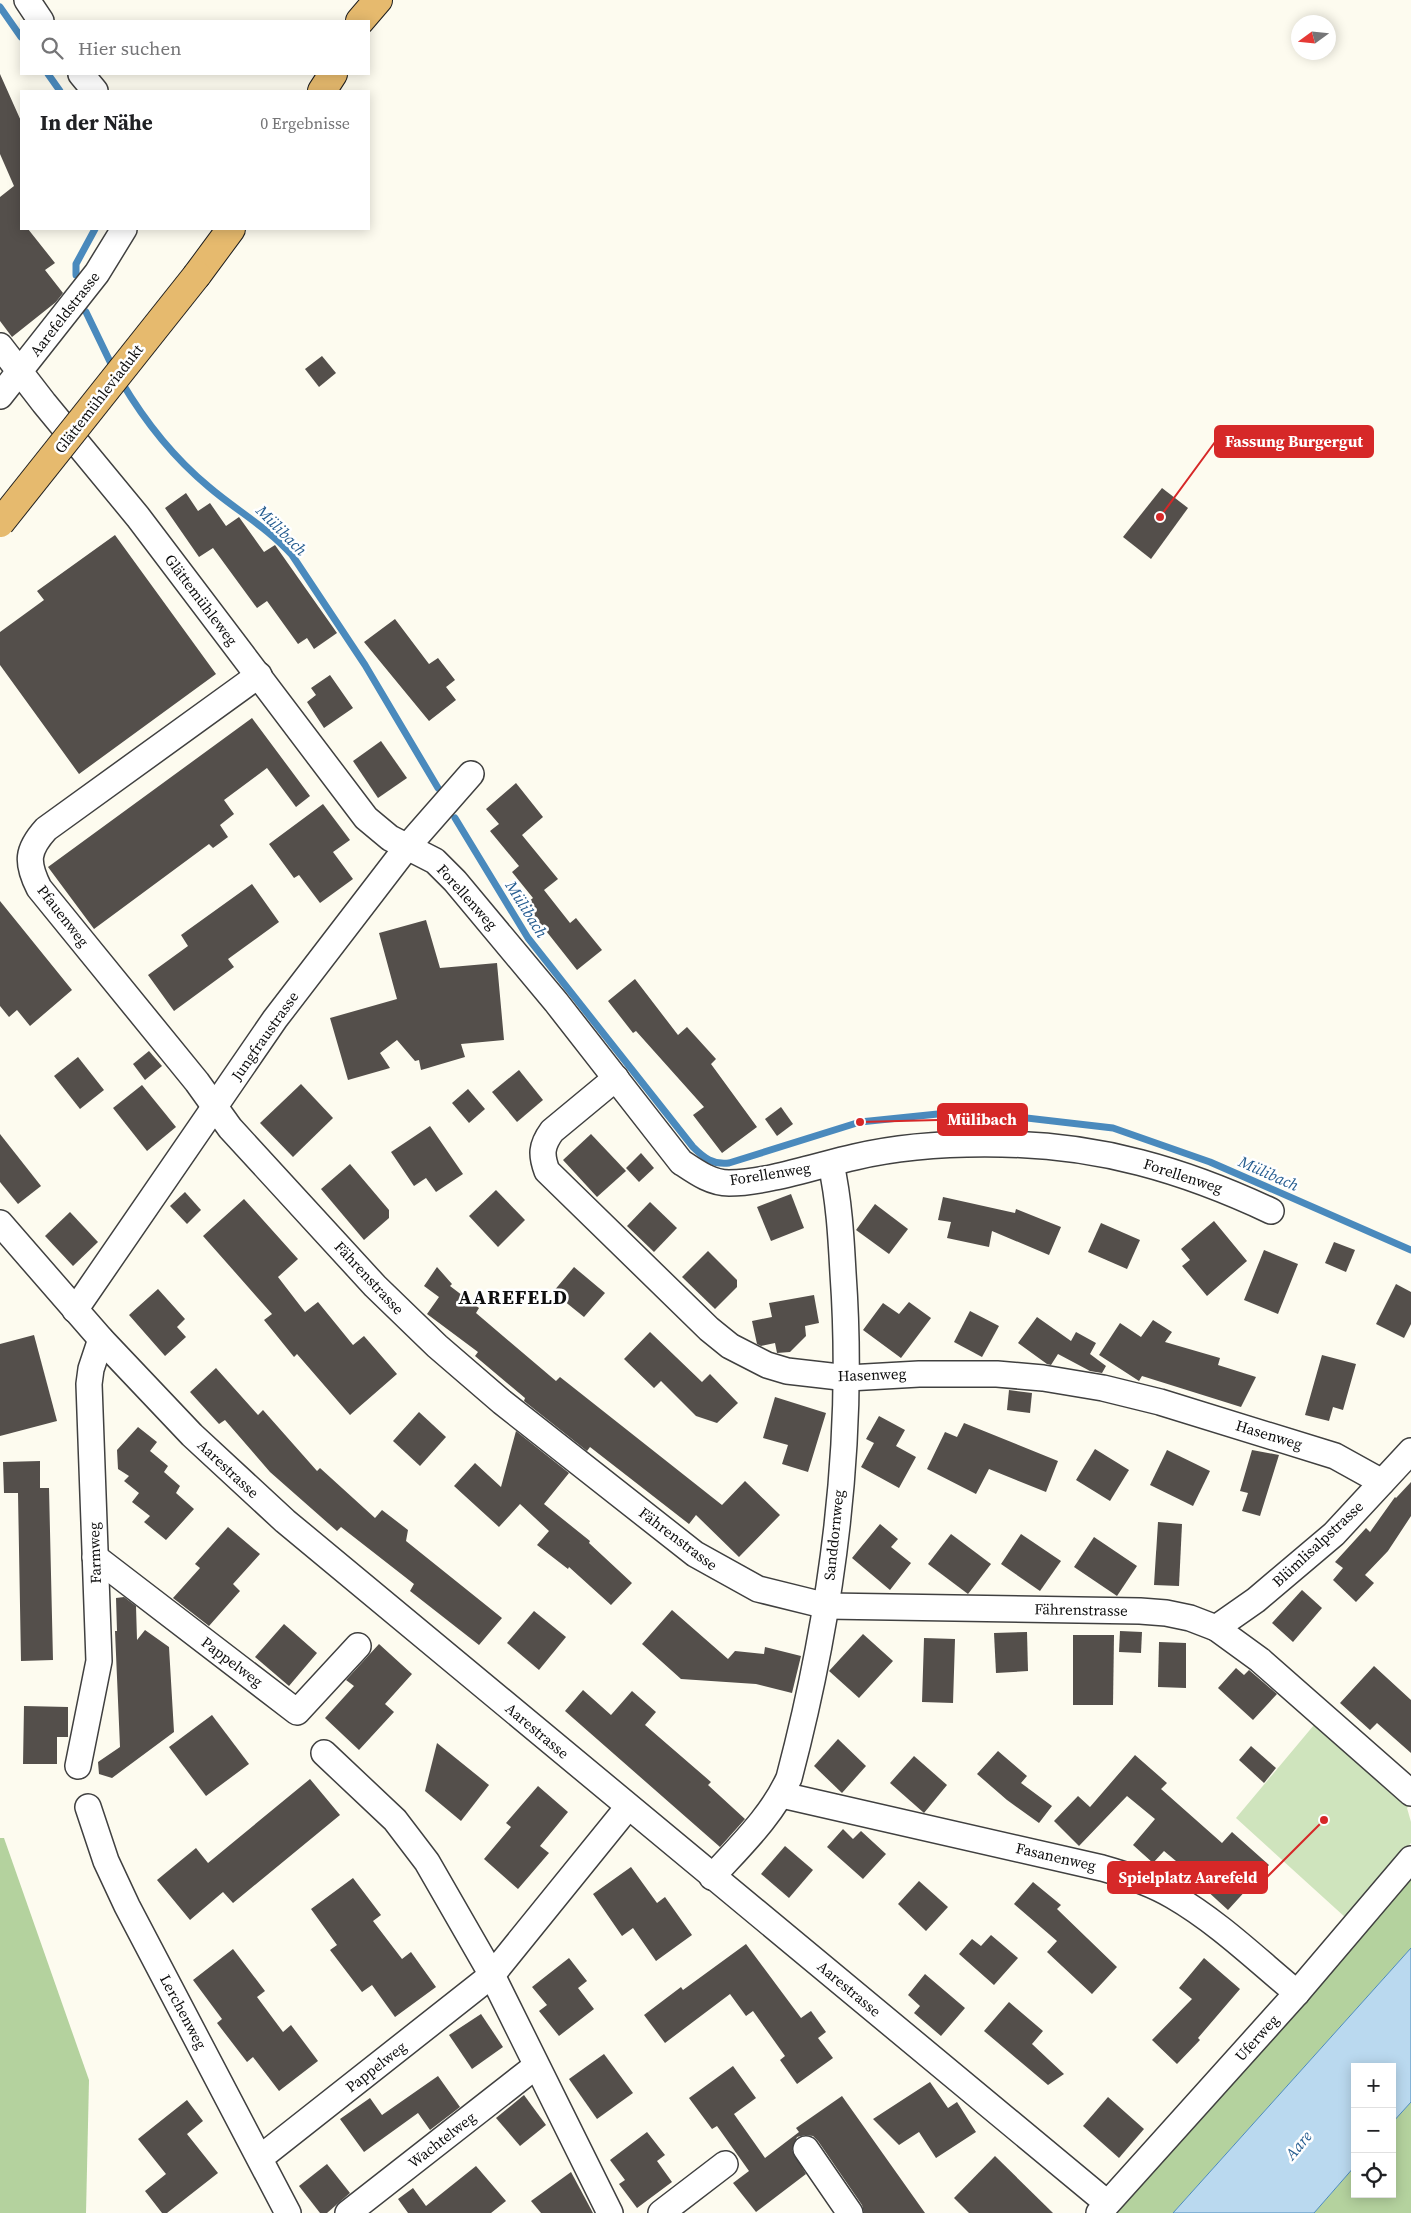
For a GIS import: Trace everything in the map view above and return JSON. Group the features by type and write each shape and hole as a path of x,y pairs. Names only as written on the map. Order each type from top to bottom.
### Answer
{"highway":[{"path":"323,90 332,75"},
{"name":"Glättemühleviadukt","path":"0,523 197,275 230,230"}],"street":[{"path":"27,0 40,20"},
{"path":"82,75 94,90"},
{"name":"Aarefeldstrasse","path":"0,396 90,282 114,248 123,230"},
{"name":"Glättemühleweg","path":"0,346 138,517 366,818 390,838 407,847"},
{"name":"Pfauenweg","path":"216,1108 39,888 32,873 30,856 34,842 46,829 259,675"},
{"name":"Jungfraustrasse","path":"75,1310 275,1020 407,847 471,774"},
{"name":"Forellenweg","path":"407,847 435,861 455,881 556,1002 682,1162 710,1179 729,1183 750,1181 870,1154 957,1145 1002,1144 1060,1148 1136,1161 1181,1173 1225,1190 1271,1212"},
{"name":"Hasenweg","path":"616,1078 548,1136 542,1150 547,1171 709,1329 730,1346 761,1363 786,1371 848,1378 919,1374 996,1374 1044,1378 1103,1388 1160,1402 1335,1456 1382,1482"},
{"name":"Fährenstrasse","path":"216,1108 230,1128 375,1286 431,1340 502,1402 695,1554 724,1573 758,1589 827,1606 1149,1612 1190,1618 1216,1628 1260,1660 1411,1793"},
{"name":"Sanddornweg","path":"712,1877 782,1795 795,1758 827,1606 846,1417 848,1378 848,1335 838,1204 831,1164"},
{"name":"Aarestrasse","path":"0,1223 101,1339 192,1435 285,1521 712,1877 1103,2208"},
{"name":"Farmweg","path":"78,1766 99,1662 89,1376 101,1339"},
{"name":"Blümlisalpstrasse","path":"1216,1628 1256,1600 1334,1534 1411,1451"},
{"name":"Pappelweg","path":"95,1557 297,1712 358,1646"},
{"path":"324,1753 395,1820 428,1862 492,1975 610,2213"},
{"name":"Fasanenweg","path":"782,1795 1093,1866 1149,1883 1174,1896 1204,1917 1297,1994"},
{"name":"Lerchenweg","path":"88,1807 106,1862 127,1906 288,2213"},
{"name":"Pappelweg","path":"260,2158 492,1975 628,1807"},
{"name":"Uferweg","path":"1103,2208 1297,1994 1411,1859"},
{"name":"Wachtelweg","path":"348,2213 536,2066"},
{"path":"806,2149 850,2213"},
{"path":"661,2213 725,2164"}],"green space":[{"path":"1319,1719 1411,1803 1407,1808 1411,1822 1411,1843 1346,1918 1236,1818"},
{"path":"0,1838 4,1838 89,2080 86,2213 0,2213"},
{"path":"1411,1876 1411,1948 1173,2213 1112,2213"},
{"path":"1411,2102 1411,2213 1314,2213 1351,2171 1351,2198 1396,2198 1396,2119"}],"water":[{"name":"Aare","path":"1411,1948 1411,2102 1396,2119 1396,2063 1351,2063 1351,2171 1314,2213 1173,2213"}],"building":[{"path":"0,74 20,119 20,230 29,230 55,263 45,270 63,293 56,302 12,337 0,321 0,197 14,186 0,154"},
{"path":"322,356 336,373 319,387 305,369"},
{"path":"1162,488 1188,508 1151,559 1123,537"},
{"path":"186,493 198,511 210,503 226,526 239,517 264,552 275,545 337,633 314,649 307,638 298,644 267,601 257,608 213,548 199,557 165,508"},
{"path":"115,535 216,674 79,774 0,665 0,632 44,600 37,591"},
{"path":"395,619 429,664 438,658 455,680 446,687 456,700 429,721 364,642"},
{"path":"330,675 353,708 324,728 307,702 316,695 311,688"},
{"path":"252,718 310,796 296,807 267,768 224,800 234,814 220,825 228,837 213,848 209,844 94,929 48,867"},
{"path":"381,741 407,778 378,798 353,761"},
{"path":"516,783 543,817 522,835 558,879 544,890 570,923 576,918 602,950 577,970 539,922 537,923 523,906 533,898 512,872 519,866 490,831 499,824 486,809"},
{"path":"323,804 350,840 333,852 353,879 320,903 299,875 294,878 269,844"},
{"path":"252,884 279,922 228,959 234,967 174,1011 148,975 188,946 181,935"},
{"path":"0,901 72,990 30,1026 17,1010 9,1017 0,1006"},
{"path":"426,920 440,968 497,963 504,1040 461,1044 465,1057 421,1070 419,1060 415,1061 397,1040 380,1053 390,1068 348,1080 330,1018 397,999 379,933"},
{"path":"635,979 678,1035 687,1027 716,1059 711,1064 757,1127 722,1153 693,1115 704,1107 636,1031 633,1033 608,1001"},
{"path":"149,1051 162,1066 145,1080 133,1064"},
{"path":"78,1057 104,1090 80,1109 54,1076"},
{"path":"519,1070 543,1100 517,1122 492,1092"},
{"path":"301,1084 333,1118 293,1157 260,1123"},
{"path":"142,1085 176,1127 147,1151 113,1108"},
{"path":"468,1089 485,1109 469,1123 452,1103"},
{"path":"781,1107 793,1124 777,1136 765,1119"},
{"path":"430,1126 463,1174 436,1192 426,1178 414,1186 391,1152"},
{"path":"0,1134 41,1186 18,1204 0,1182"},
{"path":"591,1134 626,1171 597,1197 563,1160"},
{"path":"641,1153 654,1168 639,1182 626,1168"},
{"path":"350,1164 389,1210 389,1218 364,1240 321,1189"},
{"path":"496,1190 525,1220 498,1247 469,1216"},
{"path":"185,1192 201,1210 187,1224 170,1206"},
{"path":"791,1194 804,1228 771,1241 757,1207"},
{"path":"943,1197 1015,1213 1016,1209 1061,1227 1049,1255 992,1231 989,1247 947,1238 951,1222 938,1220"},
{"path":"244,1199 298,1259 278,1277 305,1312 318,1302 353,1345 364,1336 397,1374 350,1415 297,1354 294,1357 264,1320 272,1314 203,1236"},
{"path":"650,1202 677,1228 654,1252 627,1226"},
{"path":"875,1204 908,1229 889,1254 856,1230"},
{"path":"70,1212 98,1242 73,1266 45,1236"},
{"path":"1214,1221 1247,1261 1207,1296 1182,1266 1190,1260 1181,1249"},
{"path":"1101,1223 1140,1240 1127,1269 1088,1252"},
{"path":"1334,1242 1355,1250 1346,1272 1325,1263"},
{"path":"1264,1250 1298,1264 1278,1314 1244,1300"},
{"path":"708,1251 737,1280 737,1287 715,1309 682,1277"},
{"path":"437,1267 452,1284 450,1286 479,1308 476,1313 556,1381 560,1377 722,1505 745,1481 780,1515 739,1557 696,1515 689,1524 590,1447 587,1451 524,1401 525,1398 475,1356 478,1352 427,1314 439,1297 424,1286"},
{"path":"574,1267 605,1293 584,1317 553,1292"},
{"path":"1396,1284 1411,1292 1411,1324 1404,1338 1376,1324"},
{"path":"158,1289 185,1319 177,1327 186,1337 165,1356 129,1315"},
{"path":"814,1295 819,1323 805,1326 806,1336 790,1352 777,1353 775,1343 761,1346 757,1344 752,1321 772,1317 769,1303"},
{"path":"909,1302 931,1318 901,1358 863,1330 883,1303 899,1314"},
{"path":"970,1311 999,1326 982,1357 954,1342"},
{"path":"1037,1317 1071,1341 1076,1332 1096,1343 1090,1354 1106,1366 1102,1373 1090,1371 1058,1354 1051,1365 1047,1364 1018,1343"},
{"path":"1153,1320 1172,1332 1165,1342 1220,1358 1218,1365 1256,1377 1241,1407 1142,1376 1139,1381 1099,1355 1120,1323 1141,1337"},
{"path":"650,1332 702,1382 710,1374 738,1403 717,1423 696,1416 661,1381 654,1388 624,1359"},
{"path":"34,1335 57,1421 0,1436 0,1344"},
{"path":"1322,1355 1356,1364 1343,1410 1333,1407 1329,1421 1305,1415"},
{"path":"216,1368 258,1415 263,1410 317,1471 320,1468 375,1518 382,1510 408,1530 406,1541 502,1618 479,1645 410,1591 414,1584 341,1527 337,1531 270,1472 225,1420 219,1424 190,1392"},
{"path":"1009,1390 1032,1393 1030,1413 1007,1410"},
{"path":"775,1397 826,1413 808,1472 782,1464 788,1445 763,1438"},
{"path":"419,1412 446,1437 420,1466 393,1441"},
{"path":"879,1416 905,1430 896,1446 916,1457 899,1488 861,1467 874,1443 866,1439"},
{"path":"964,1423 1058,1461 1046,1492 989,1469 976,1494 927,1469 945,1432 957,1437"},
{"path":"138,1427 157,1442 150,1451 168,1466 164,1472 180,1486 176,1493 194,1509 166,1540 144,1522 150,1516 132,1502 139,1493 124,1481 129,1476 118,1469 117,1450"},
{"path":"516,1431 569,1473 544,1504 590,1541 589,1543 632,1583 611,1605 569,1567 568,1569 537,1545 549,1531 520,1504 499,1527 454,1486 475,1463 501,1487"},
{"path":"1095,1449 1129,1470 1110,1501 1076,1480"},
{"path":"1167,1450 1210,1471 1193,1506 1150,1485"},
{"path":"1252,1450 1279,1455 1260,1516 1242,1511 1248,1493 1240,1491"},
{"path":"40,1461 40,1488 49,1488 53,1660 21,1661 18,1493 4,1493 3,1462"},
{"path":"1411,1482 1411,1516 1388,1551 1365,1575 1374,1583 1356,1602 1333,1580 1343,1568 1335,1562 1366,1528 1370,1532 1395,1497"},
{"path":"1158,1522 1182,1524 1179,1586 1154,1585"},
{"path":"880,1524 898,1539 891,1547 911,1563 890,1590 852,1558"},
{"path":"228,1527 260,1554 233,1584 240,1591 209,1626 173,1598 200,1568 195,1564"},
{"path":"951,1534 991,1564 968,1594 928,1564"},
{"path":"1021,1534 1061,1561 1040,1591 1001,1564"},
{"path":"1094,1537 1137,1566 1117,1596 1074,1567"},
{"path":"1302,1590 1322,1608 1293,1642 1272,1623"},
{"path":"124,1597 136,1606 137,1640 145,1630 169,1647 174,1732 112,1778 99,1774 98,1762 120,1747 115,1631 117,1631 116,1598"},
{"path":"672,1610 728,1659 735,1651 764,1654 765,1647 801,1656 792,1693 756,1684 681,1679 642,1644"},
{"path":"534,1611 566,1637 539,1670 507,1643"},
{"path":"284,1624 317,1653 289,1686 255,1657"},
{"path":"1120,1631 1142,1632 1141,1653 1119,1652"},
{"path":"1027,1632 1028,1671 996,1673 994,1633"},
{"path":"863,1634 893,1661 859,1698 829,1671"},
{"path":"1073,1635 1114,1635 1113,1705 1073,1705"},
{"path":"924,1638 955,1639 953,1703 922,1702"},
{"path":"1159,1642 1186,1643 1186,1688 1158,1687"},
{"path":"379,1644 412,1674 385,1704 394,1712 359,1750 325,1718 354,1686 346,1680"},
{"path":"1374,1666 1411,1700 1411,1753 1377,1723 1370,1730 1340,1703"},
{"path":"1236,1668 1244,1675 1249,1670 1277,1694 1253,1720 1218,1688"},
{"path":"583,1690 611,1715 632,1691 656,1712 645,1725 711,1782 708,1785 745,1819 720,1847 565,1711"},
{"path":"24,1706 68,1707 68,1737 57,1737 57,1764 23,1764"},
{"path":"212,1715 249,1764 206,1796 169,1747"},
{"path":"838,1739 866,1766 842,1793 814,1766"},
{"path":"437,1743 489,1785 461,1821 425,1791"},
{"path":"1251,1746 1276,1768 1264,1783 1239,1760"},
{"path":"998,1751 1027,1776 1021,1783 1052,1806 1039,1823 1007,1800 977,1774"},
{"path":"1135,1755 1167,1783 1161,1789 1222,1843 1232,1832 1269,1865 1228,1910 1205,1889 1207,1887 1164,1851 1153,1863 1133,1845 1155,1819 1127,1796 1079,1846 1054,1821 1078,1796 1090,1807"},
{"path":"914,1756 947,1785 924,1813 890,1783"},
{"path":"310,1779 340,1815 233,1903 223,1892 190,1920 157,1880 196,1848 208,1863"},
{"path":"538,1786 568,1812 540,1846 549,1853 518,1889 484,1859 511,1827 506,1823"},
{"path":"843,1829 853,1839 861,1831 886,1854 863,1879 827,1847"},
{"path":"785,1846 813,1870 789,1898 761,1874"},
{"path":"631,1867 657,1903 665,1897 692,1935 656,1961 633,1928 622,1936 593,1894"},
{"path":"353,1878 381,1915 373,1921 402,1959 411,1952 436,1987 395,2017 372,1985 362,1992 330,1950 337,1945 311,1909"},
{"path":"919,1881 948,1907 926,1931 898,1904"},
{"path":"1033,1882 1061,1905 1057,1909 1117,1967 1092,1994 1047,1952 1057,1941 1014,1904"},
{"path":"991,1935 1018,1958 994,1985 959,1954 972,1939 981,1946"},
{"path":"746,1944 801,2018 811,2011 826,2032 818,2038 833,2058 797,2084 780,2060 785,2056 753,2011 746,2016 730,1994 665,2043 644,2015 681,1987 683,1990"},
{"path":"233,1949 265,1991 257,1997 283,2032 291,2025 318,2061 279,2091 253,2057 247,2062 217,2023 222,2019 193,1980"},
{"path":"569,1958 587,1981 578,1988 594,2009 559,2036 539,2011 547,2005 532,1987"},
{"path":"1204,1958 1240,1989 1198,2038 1200,2040 1177,2064 1152,2040 1192,1999 1179,1988"},
{"path":"925,1974 965,2008 941,2036 914,2013 920,2006 908,1995"},
{"path":"1009,2002 1043,2031 1032,2044 1064,2074 1048,2085 984,2031"},
{"path":"481,2014 503,2047 472,2069 449,2035"},
{"path":"604,2054 633,2093 597,2119 569,2079"},
{"path":"733,2066 756,2098 734,2114 765,2158 799,2132 796,2128 842,2096 925,2213 864,2213 862,2205 818,2141 813,2136 805,2135 797,2137 792,2150 806,2174 756,2212 733,2183 749,2171 717,2126 712,2129 689,2098"},
{"path":"438,2076 460,2107 430,2130 418,2113 364,2152 340,2119 370,2098 382,2115"},
{"path":"930,2082 948,2108 957,2102 976,2132 936,2158 919,2132 899,2145 873,2119"},
{"path":"524,2095 546,2125 520,2146 496,2118"},
{"path":"1108,2097 1144,2129 1119,2158 1083,2126"},
{"path":"187,2100 203,2121 187,2134 218,2173 167,2213 162,2213 145,2191 166,2174 138,2139"},
{"path":"647,2132 665,2155 657,2161 672,2182 637,2208 619,2184 625,2180 610,2160"},
{"path":"995,2156 1053,2213 969,2213 954,2198"},
{"path":"327,2164 350,2193 327,2213 320,2213 299,2186"},
{"path":"476,2166 506,2201 491,2213 408,2213 398,2199 413,2188 426,2206"},
{"path":"571,2172 593,2213 541,2213 531,2201"}],"waterway":[{"name":"Mülibach","path":"0,7 20,36"},
{"name":"Mülibach","path":"49,75 59,90"},
{"name":"Mülibach","path":"76,275 76,264 94,230"},
{"name":"Mülibach","path":"86,312 114,370"},
{"name":"Mülibach","path":"121,381 150,424 184,464 220,496 272,536 292,555 365,665 438,788"},
{"name":"Mülibach","path":"455,818 528,938 693,1147 709,1160 718,1163 729,1163 860,1122 967,1111 1113,1128 1210,1162 1411,1250"}],"place":[{"name":"Fassung Burgergut","path":"1160,517"},
{"name":"Mülibach","path":"860,1122"},
{"name":"Spielplatz Aarefeld","path":"1324,1820"}],"district":[{"name":"AAREFELD","path":"513,1297"}]}
